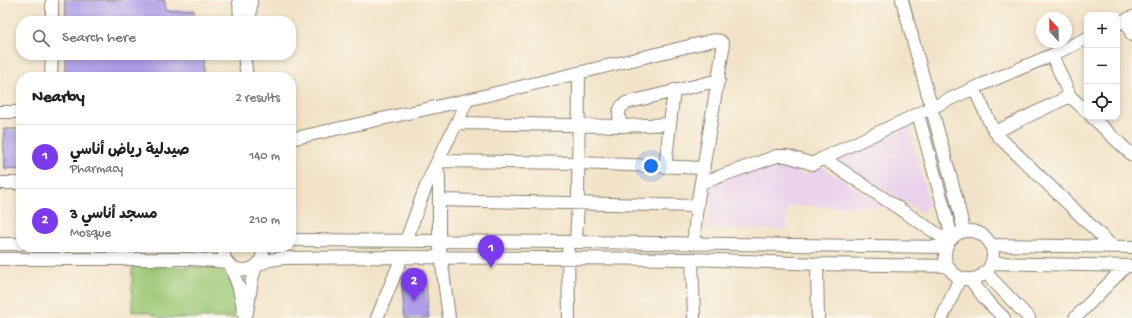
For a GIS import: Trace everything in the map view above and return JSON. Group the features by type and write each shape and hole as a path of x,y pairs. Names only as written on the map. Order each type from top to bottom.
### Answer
{"street":[{"path":"52,0 52,16"},
{"path":"239,0 240,16"},
{"path":"250,16 251,0"},
{"path":"902,0 964,231"},
{"path":"1125,21 1132,35"},
{"path":"701,183 777,156 787,156 813,164 974,88 1052,55 1084,39"},
{"path":"296,138 467,100 710,40 721,40 724,46 697,206 693,244"},
{"path":"1052,55 1070,96 1084,109"},
{"path":"52,60 52,72"},
{"path":"245,60 247,72"},
{"path":"248,72 249,60"},
{"path":"569,318 569,258 578,203 579,73"},
{"path":"621,126 619,110 622,105 674,90 719,80"},
{"path":"974,88 995,132 1113,247"},
{"path":"665,167 674,90"},
{"path":"995,132 1070,96"},
{"path":"406,240 425,188 458,123 467,100"},
{"path":"0,112 16,112"},
{"path":"918,114 949,242"},
{"path":"1095,120 1132,155"},
{"path":"458,123 579,126 670,124"},
{"path":"823,158 949,242"},
{"path":"437,163 579,163 704,168"},
{"path":"437,163 439,176 440,257 449,318"},
{"path":"0,183 16,183"},
{"path":"439,200 697,206"},
{"path":"964,231 980,233 987,238 991,245 993,254 988,268 979,277 965,278 952,273 945,260 944,253 949,242 964,231"},
{"path":"296,240 847,245 949,242"},
{"path":"0,244 16,244"},
{"path":"707,244 707,260"},
{"path":"847,245 847,264"},
{"path":"991,245 1132,247"},
{"path":"224,252 224,257 234,269 243,271 270,260 283,258 402,257 692,259 817,264 947,266"},
{"path":"246,318 252,279 257,265 262,259 263,252"},
{"path":"377,318 402,257"},
{"path":"0,259 192,259 229,264"},
{"path":"692,259 694,318"},
{"path":"229,264 239,288 246,318"},
{"path":"817,264 818,318"},
{"path":"988,268 1129,266"},
{"path":"1075,318 1129,266"},
{"path":"988,268 1029,318"},
{"path":"942,318 965,278"},
{"path":"965,278 1004,318"}],"shaded area":[{"path":"909,125 929,205 921,212 836,160"},
{"path":"780,162 804,176 821,167 882,204 882,207 787,206 787,229 707,230 714,183"}],"green space":[{"path":"132,267 212,267 219,269 226,274 232,285 235,318 161,318 147,312 132,312"}],"building":[{"path":"65,0 165,0 165,10 193,10 193,16 65,16"},
{"path":"65,60 204,60 204,72 65,72"},
{"path":"4,129 16,129 16,169 4,169"},
{"path":"409,268 425,270 429,318 405,318 402,284"}],"place":[{"name":"صيدلية رياض أناسي","path":"491,268"},
{"name":"مسجد أناسي 3","path":"414,301"}]}
